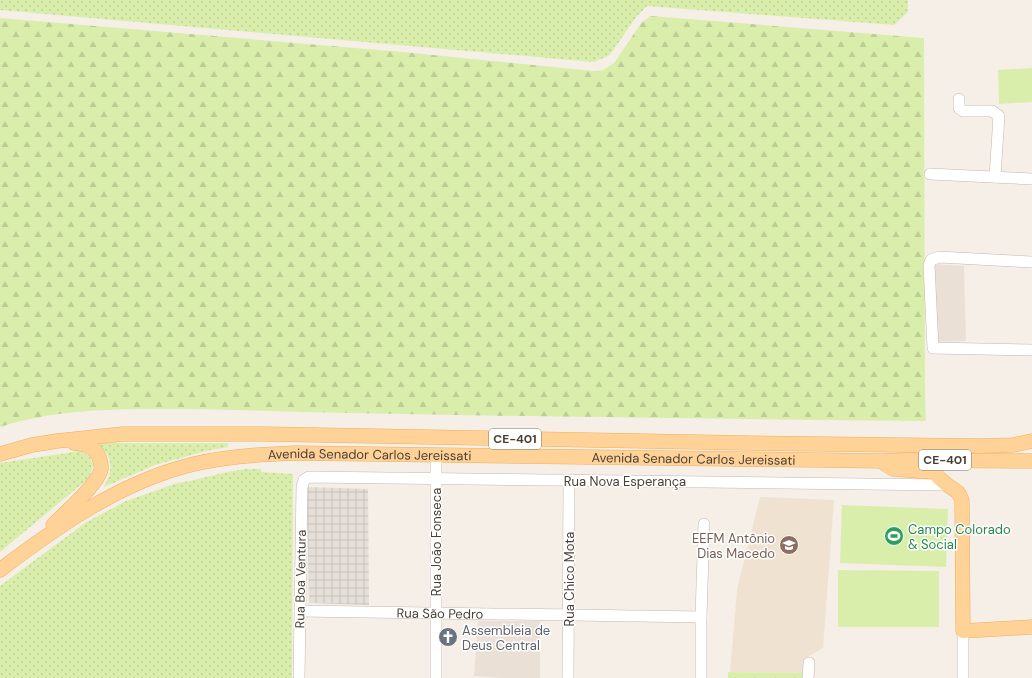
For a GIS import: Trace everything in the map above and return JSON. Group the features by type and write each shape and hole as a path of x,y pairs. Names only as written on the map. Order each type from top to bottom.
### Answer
{"main road":[{"name":"Avenida Senador Carlos Jereissati","path":"0,454 32,445 56,441 123,434 263,434 981,446 1013,445 1032,441"},
{"path":"38,541 94,484 101,470 101,462 98,454 93,448 85,444 56,441"},
{"name":"Avenida Senador Carlos Jereissati","path":"0,570 38,541 93,506 131,487 171,471 194,464 238,456 270,454 436,455 883,461 1032,461"},
{"path":"883,461 893,469 934,472 946,485 958,491 962,501 963,631 1032,627"}],"street":[{"path":"959,99 959,108 963,111 992,111 999,116 995,177"},
{"path":"930,174 1032,179"},
{"path":"1032,262 939,257 931,260 929,265 933,348 1032,350"},
{"name":"Rua João Fonseca","path":"436,455 436,678"},
{"name":"Rua Nova Esperança","path":"304,480 309,477 946,485"},
{"name":"Rua Boa Ventura","path":"299,678 302,487 304,480"},
{"name":"Rua Chico Mota","path":"568,678 569,481"},
{"path":"701,678 704,524"},
{"name":"Rua São Pedro","path":"300,611 701,617"},
{"path":"963,631 963,678"},
{"path":"808,678 809,663"}],"shaded area":[{"path":"932,264 964,266 966,341 933,342"},
{"path":"307,487 368,489 369,605 309,603"},
{"name":"EEFM Antônio Dias Macedo","path":"760,497 834,500 823,648 804,659 803,673 730,672 737,590"},
{"path":"478,621 540,621 540,678 474,676"}],"green space":[{"path":"0,0 908,0 908,12 894,25 647,6 636,17 610,55 594,62 0,10"},
{"path":"651,16 924,38 926,421 496,416 216,409 149,409 63,413 21,421 0,427 0,18 403,52 594,71 603,70 614,63 642,22"},
{"path":"1032,68 1032,102 999,104 998,70"},
{"path":"228,443 228,447 206,451 155,465 104,487 110,472 110,463 107,454 99,444"},
{"path":"80,451 90,456 93,466 89,478 0,552 0,463"},
{"path":"245,469 261,469 261,472 293,474 292,678 0,678 0,586 85,523 126,501 177,483"},
{"name":"Campo Colorado & Social","path":"842,505 948,509 946,567 840,563"},
{"name":"Campo Colorado & Social","path":"838,570 939,571 939,627 838,627"},
{"path":"728,672 803,673 803,678 728,678"}],"place":[{"name":"Campo Colorado & Social","path":"894,536"},
{"name":"EEFM Antônio Dias Macedo","path":"789,545"},
{"name":"Assembleia de Deus Central","path":"448,637"}]}
